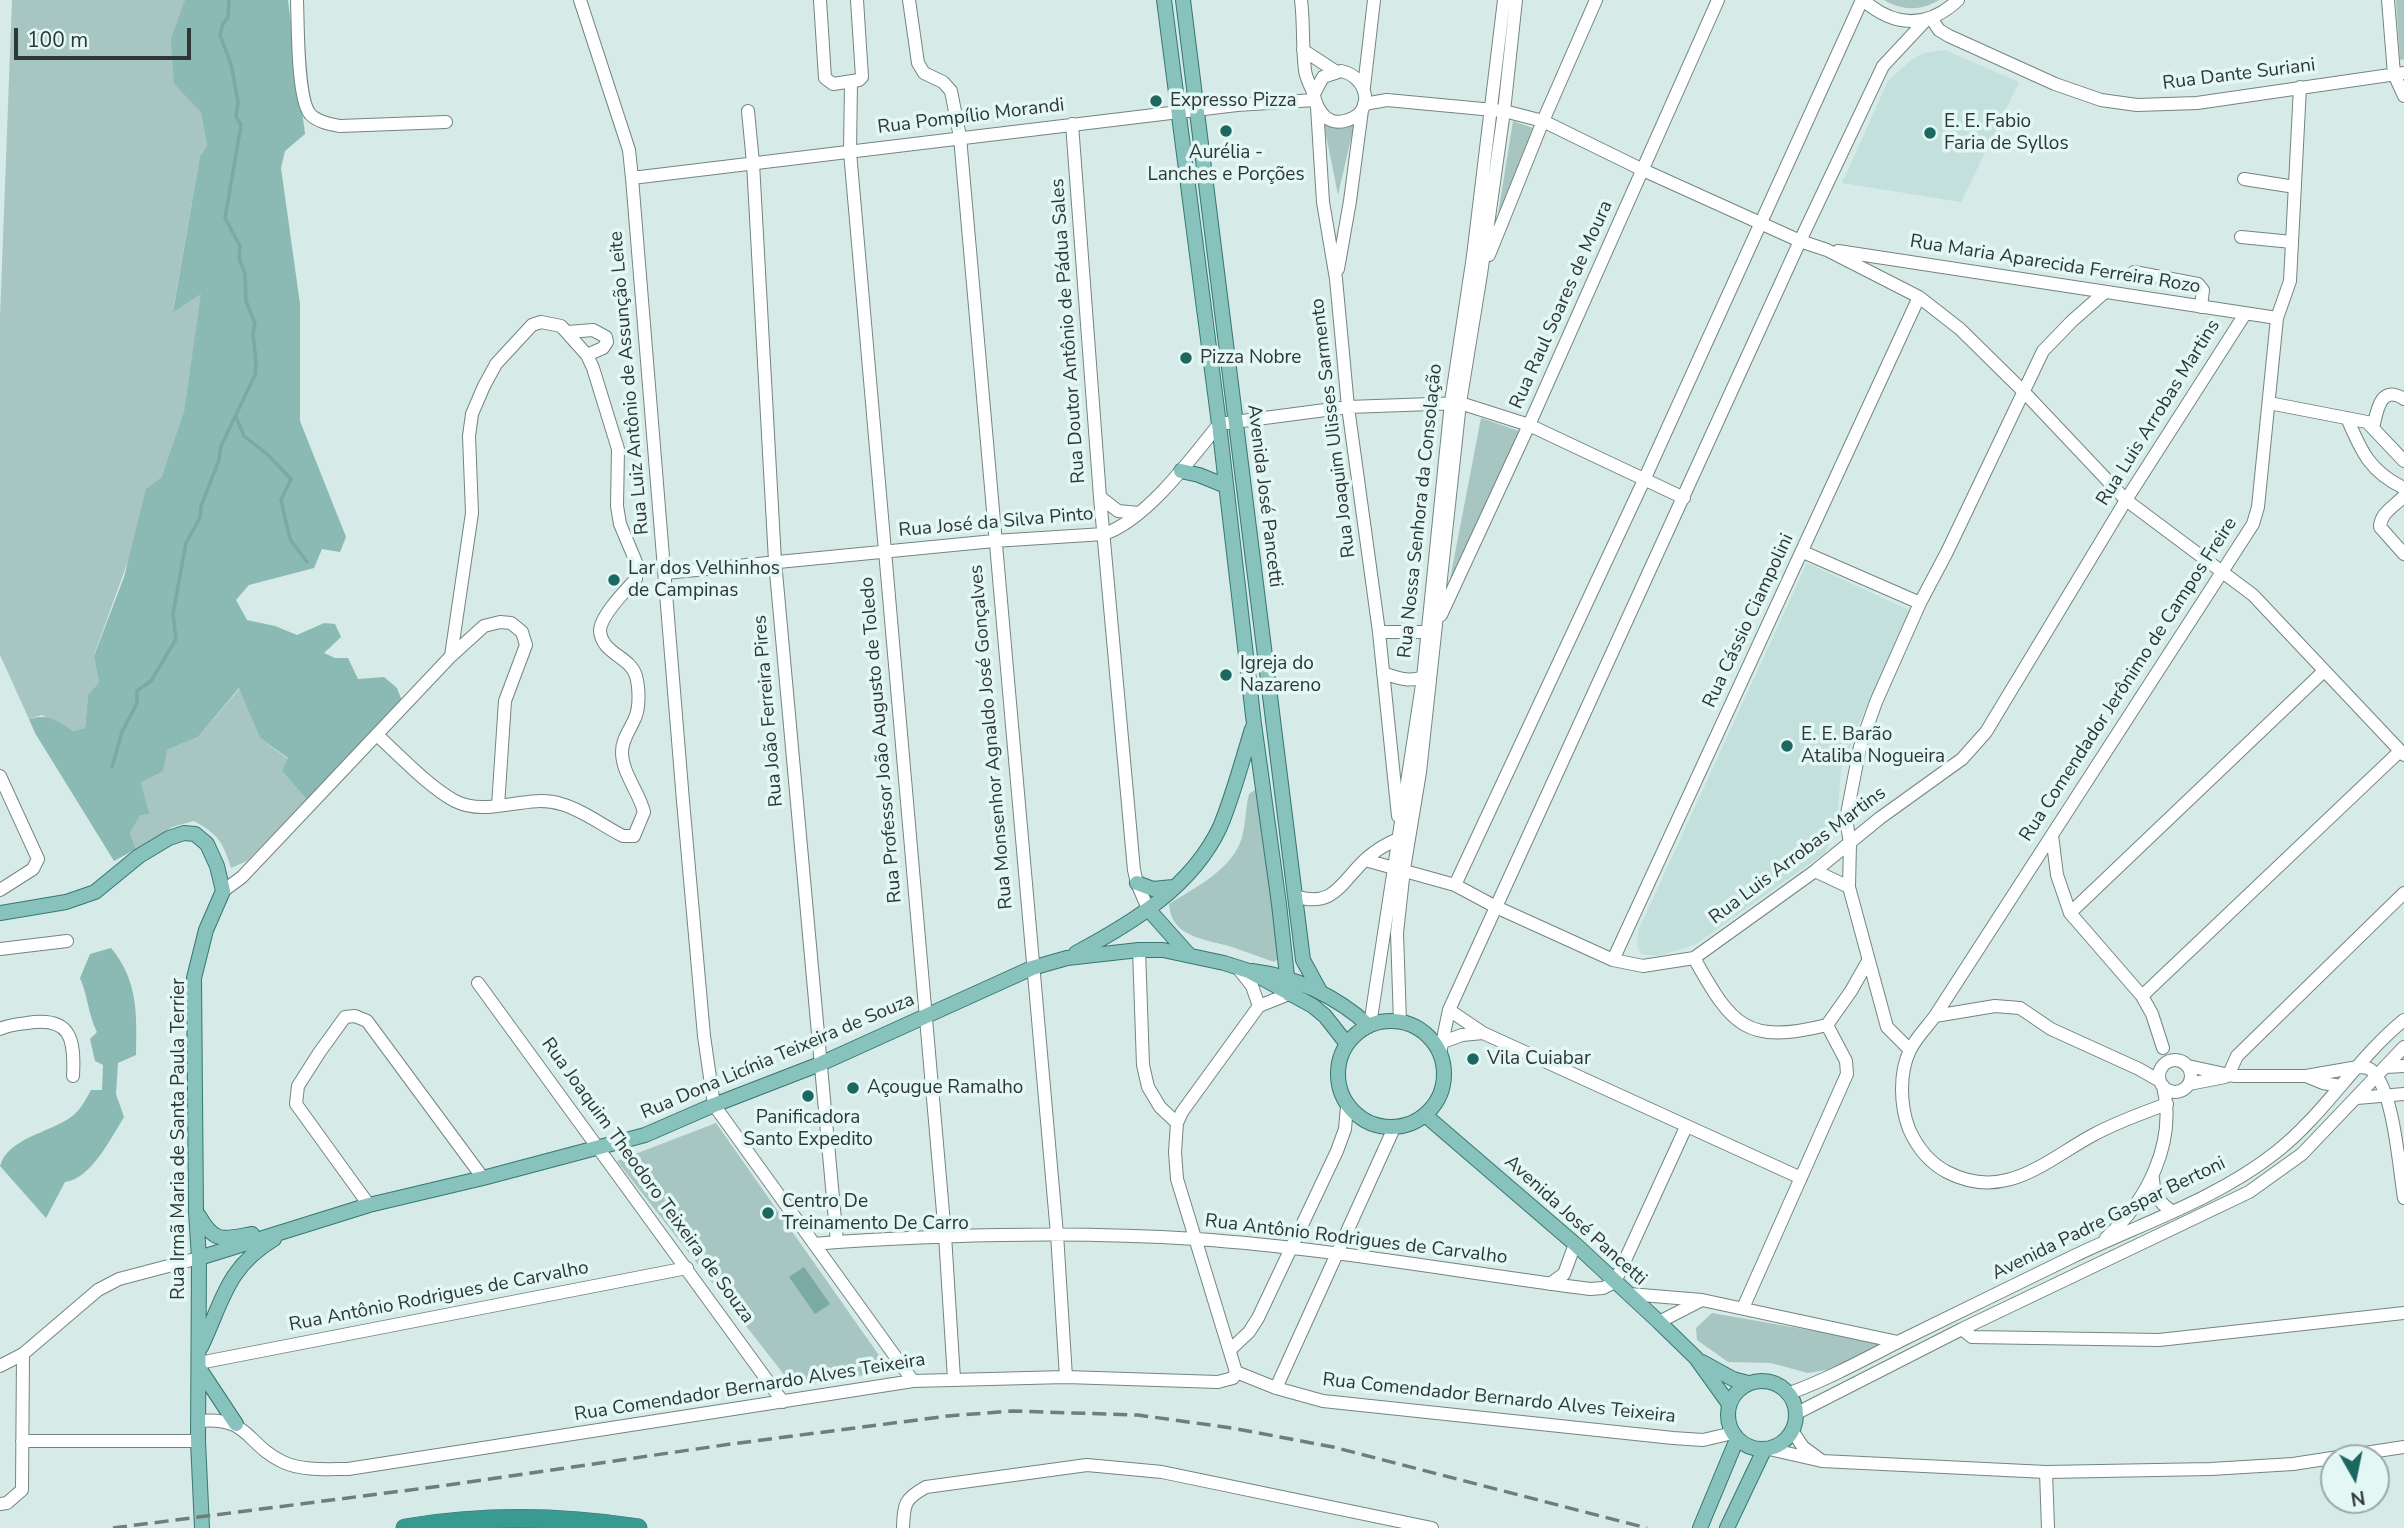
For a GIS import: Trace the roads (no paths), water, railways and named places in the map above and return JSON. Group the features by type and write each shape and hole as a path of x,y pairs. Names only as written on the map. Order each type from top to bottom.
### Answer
{"highway":[{"path":"405,1528 544,1518 638,1528"}],"main road":[{"name":"Avenida José Pancetti","path":"1164,0 1289,994"},
{"name":"Avenida José Pancetti","path":"1183,0 1303,960 1321,993"},
{"path":"1181,471 1226,486"},
{"path":"1067,958 1133,921 1199,863 1219,827 1254,724"},
{"path":"0,913 66,902 95,892 139,856 169,838 184,833 195,834 206,844 217,866 223,891"},
{"path":"1137,883 1153,889 1173,887"},
{"name":"Rua Irmã Maria de Santa Paula Terrier","path":"202,1528 198,1441 200,1258 196,1212 194,978 206,930 223,891"},
{"path":"1148,909 1189,954"},
{"name":"Rua Dona Licínia Teixeira de Souza","path":"200,1258 369,1205 645,1135 713,1105 820,1064 1032,968 1067,958 1163,950 1189,954 1243,969 1319,1011 1347,1044"},
{"path":"1243,969 1276,974 1321,993 1353,1010 1370,1025"},
{"path":"1386,1021 1400,1022 1424,1033 1441,1048 1443,1087 1436,1102 1425,1115 1410,1124 1394,1128 1376,1126 1360,1118 1348,1106 1340,1091 1337,1075 1340,1059 1347,1044 1370,1025 1386,1021"},
{"name":"Avenida José Pancetti","path":"1425,1115 1575,1244 1659,1322 1696,1358 1729,1404"},
{"path":"196,1212 209,1233 219,1238 291,1229"},
{"path":"236,1424 199,1361 224,1290 235,1271 267,1243 291,1229"},
{"name":"Avenida José Pancetti","path":"1696,1358 1732,1379 1748,1383"},
{"path":"1766,1381 1783,1387 1790,1393 1797,1412 1793,1432 1783,1443 1766,1449 1745,1445 1735,1436 1728,1419 1729,1404 1740,1388 1748,1383 1766,1381"},
{"path":"1700,1528 1735,1436"},
{"path":"1727,1528 1766,1449"}],"street":[{"path":"297,0 301,83 305,105 310,115 326,124 340,126 446,122"},
{"name":"Rua Luiz Antônio de Assunção Leite","path":"580,0 629,150 685,828 713,1105"},
{"path":"820,0 825,78 833,84 859,80 863,74 857,0"},
{"name":"Rua Monsenhor Agnaldo José Gonçalves","path":"909,0 920,68 943,82 952,94 960,137 1057,1234 1066,1377"},
{"name":"Rua Joaquim Ulisses Sarmento","path":"1301,0 1303,50 1306,74 1315,100 1323,202 1336,279 1348,407 1379,632 1399,834"},
{"path":"1336,279 1363,107 1374,0"},
{"name":"Rua Nossa Senhora da Consolação","path":"1400,1022 1397,933 1399,834 1433,629 1455,402 1504,0"},
{"name":"Rua Nossa Senhora da Consolação","path":"1455,402 1482,274 1516,0"},
{"path":"1482,274 1543,121 1596,0"},
{"name":"Rua Raul Soares de Moura","path":"1433,629 1529,425 1718,0"},
{"path":"1455,885 1644,480 1862,0 1876,12 1909,22 1929,19 1958,0"},
{"path":"2388,0 2404,96"},
{"path":"1441,1048 1449,1010 1800,241 1883,66 1929,19"},
{"name":"Rua Dante Suriani","path":"1929,19 1939,30 1961,43 2055,84 2101,100 2148,105 2197,103 2399,74"},
{"path":"1303,50 1338,71 1352,74 1364,88 1387,100"},
{"path":"1367,52 1355,64 1323,77 1315,100 1325,117 1338,122 1351,119 1363,107 1387,100 1504,111 1543,121 1643,170 1800,241 1827,250 1919,297 1961,329 2126,500 2253,595 2402,753 2142,996"},
{"name":"Rua Professor João Augusto de Toledo","path":"851,82 853,97 850,152 944,1235 954,1379"},
{"name":"Rua Comendador Jerônimo de Campos Freire","path":"1910,1050 1935,1016 2253,524 2258,507 2277,318 2290,281 2300,87"},
{"name":"Rua Pompílio Morandi","path":"632,178 1072,124 1265,102 1315,100"},
{"name":"Rua João Ferreira Pires","path":"748,111 775,562 837,1242"},
{"name":"Rua Doutor Antônio de Pádua Sales","path":"1072,124 1100,497 1137,883 1148,909"},
{"path":"2244,179 2295,187"},
{"path":"1323,202 1350,201"},
{"path":"2241,237 2292,242"},
{"name":"Rua Maria Aparecida Ferreira Rozo","path":"1827,250 2277,318"},
{"path":"2134,272 2198,284 2203,290 2201,307"},
{"path":"2105,292 2072,320 2043,351 1920,603 1876,702 1860,747 1846,819 1850,843 1849,887 1887,1027 1910,1050 1902,1088 1908,1126 1924,1154 1940,1168 1973,1183 1991,1183 2017,1179 2105,1129 2131,1116 2167,1104 2177,1091 2189,1084 2228,1076 2306,1076 2358,1067 2381,1071 2404,1066"},
{"name":"Rua Cássio Ciampolini","path":"1613,960 1919,297"},
{"name":"Rua Luis Arrobas Martins","path":"1365,860 1399,867 1455,885 1496,907 1613,960 1643,966 1694,958 1815,871 1880,818 1962,759 1986,732 2126,500 2245,314"},
{"path":"377,735 439,790 468,806 560,803 628,837 634,836 638,830 644,812 623,762 622,753 624,740 637,714 636,675 631,666 607,647 600,629 603,619 636,579 636,562 620,524 617,506 618,449 587,355 568,332 552,323 541,322 532,326 496,364 472,414 468,436 472,513 452,656"},
{"path":"568,332 593,330 606,337 607,342 603,348 587,355"},
{"path":"2373,428 2380,401 2395,394 2404,399"},
{"path":"1219,424 1348,407 1455,402 1529,425 1684,498"},
{"path":"2269,403 2367,422 2404,461"},
{"path":"2347,418 2359,446 2377,471 2385,479 2404,488"},
{"name":"Rua José da Silva Pinto","path":"665,573 994,541 1104,534 1119,528 1139,513 1181,471 1219,424"},
{"path":"2404,496 2380,522 2381,527 2404,554"},
{"path":"1100,497 1118,511 1139,513"},
{"path":"1803,552 1920,603"},
{"name":"Rua Irmã Maria de Santa Paula Terrier","path":"223,891 242,877 452,656 484,626 500,622 511,623 522,632 526,645 505,701 498,806"},
{"path":"1379,632 1433,629"},
{"path":"2070,913 2324,671"},
{"path":"1383,673 1407,681 1427,676"},
{"name":"Rua Nossa Senhora da Consolação","path":"1370,1025 1399,867 1420,772 1427,676"},
{"path":"0,776 38,859 33,869 0,890"},
{"path":"1295,896 1315,901 1328,897 1339,889 1365,860 1399,834"},
{"path":"2052,835 2057,874 2070,913 2142,996 2152,1014 2166,1064 2161,1083 2167,1104 2162,1147 2153,1179 2123,1223 2098,1245"},
{"path":"1815,871 1849,887"},
{"path":"2228,1076 2237,1056 2404,893"},
{"path":"0,949 67,941"},
{"path":"1139,950 1143,1065 1148,1087 1160,1107 1177,1123"},
{"path":"1694,958 1714,993 1734,1020 1751,1029 1774,1034 1827,1025 1868,961"},
{"path":"1243,969 1259,1006"},
{"name":"Rua Joaquim Theodoro Teixeira de Souza","path":"478,983 783,1402"},
{"path":"1236,1372 1177,1179 1177,1123 1189,1102 1259,1006 1289,994"},
{"path":"1935,1016 1995,1006 2020,1008 2051,1029 2139,1069 2177,1091"},
{"path":"1449,1010 1483,1033 1801,1178"},
{"path":"369,1205 296,1104 298,1086 345,1017 355,1016 367,1021 483,1178"},
{"path":"1,1025 43,1020 63,1027 74,1050 73,1076"},
{"name":"Avenida Padre Gaspar Bertoni","path":"1790,1393 1829,1378 1898,1342 2239,1178 2305,1128 2390,1031 2404,1020"},
{"path":"1743,1308 1847,1074 1846,1061 1827,1025"},
{"path":"1441,1048 1462,1035 1483,1033"},
{"name":"Avenida Padre Gaspar Bertoni","path":"1797,1412 1962,1329 2249,1192 2302,1154 2404,1047"},
{"path":"2139,1069 2166,1064 2188,1066 2228,1076"},
{"path":"2188,1066 2191,1073 2189,1084"},
{"path":"2381,1071 2404,1197"},
{"path":"2306,1076 2340,1086 2351,1097 2404,1094"},
{"path":"713,1105 913,1381"},
{"path":"1231,1349 1249,1332 1258,1318 1336,1151 1345,1129 1348,1106"},
{"path":"1615,1282 1686,1127"},
{"path":"1276,1388 1394,1128"},
{"path":"2153,1179 2154,1192 2164,1207 2172,1212"},
{"name":"Rua Antônio Rodrigues de Carvalho","path":"837,1242 944,1235 1057,1234 1195,1239 1290,1247 1590,1289 1603,1288 1615,1282"},
{"path":"814,1244 837,1242"},
{"path":"1550,1284 1564,1274 1575,1244"},
{"path":"0,1366 23,1354 98,1290 119,1279 200,1258"},
{"name":"Rua Antônio Rodrigues de Carvalho","path":"199,1361 687,1268"},
{"path":"1629,1294 1702,1300 1898,1342"},
{"path":"1659,1322 1702,1300"},
{"path":"1962,1329 1972,1337 2159,1340 2404,1313"},
{"path":"1222,1323 1233,1330 1245,1331 1258,1318"},
{"path":"3,1504 22,1490 23,1354"},
{"name":"Rua Comendador Bernardo Alves Teixeira","path":"236,1424 283,1462 320,1469 348,1469 913,1381 1066,1377 1218,1382 1233,1378 1236,1372 1276,1388 1323,1401 1703,1440 1735,1436"},
{"path":"199,1421 211,1419 236,1424"},
{"path":"1793,1432 1802,1447 1822,1461"},
{"path":"22,1441 198,1441"},
{"path":"1766,1449 1822,1461 2046,1472 2211,1469 2293,1464 2404,1447"},
{"path":"903,1528 904,1504 913,1494 926,1487 1087,1465 1162,1472 1432,1528"},
{"path":"2046,1472 2049,1528"}],"waterway":[{"path":"112,767 122,732 137,703 137,691 151,681 176,639 173,614 186,543 200,518 201,506 219,460 221,446 255,375 255,323 246,301 245,273 239,259 240,246 225,218 241,125 236,117 238,102 231,64 220,35 228,17 229,0"},
{"path":"236,417 244,436 268,455 291,479 281,500 290,539 307,562"}],"railway":[{"path":"113,1528 441,1486 731,1444 948,1416 1012,1411 1138,1415 1232,1428 1333,1447 1647,1528"}],"place":[{"name":"Expresso Pizza","path":"1156,101"},
{"name":"Aurélia - Lanches e Porções","path":"1226,131"},
{"name":"E. E. Fabio Faria de Syllos","path":"1930,133"},
{"name":"Pizza Nobre","path":"1186,358"},
{"name":"Lar dos Velhinhos de Campinas","path":"614,580"},
{"name":"Igreja do Nazareno","path":"1226,675"},
{"name":"E. E. Barão Ataliba Nogueira","path":"1787,746"},
{"name":"Vila Cuiabar","path":"1473,1059"},
{"name":"Açougue Ramalho","path":"853,1088"},
{"name":"Panificadora Santo Expedito","path":"808,1096"},
{"name":"Centro De Treinamento De Carro","path":"768,1213"}]}
